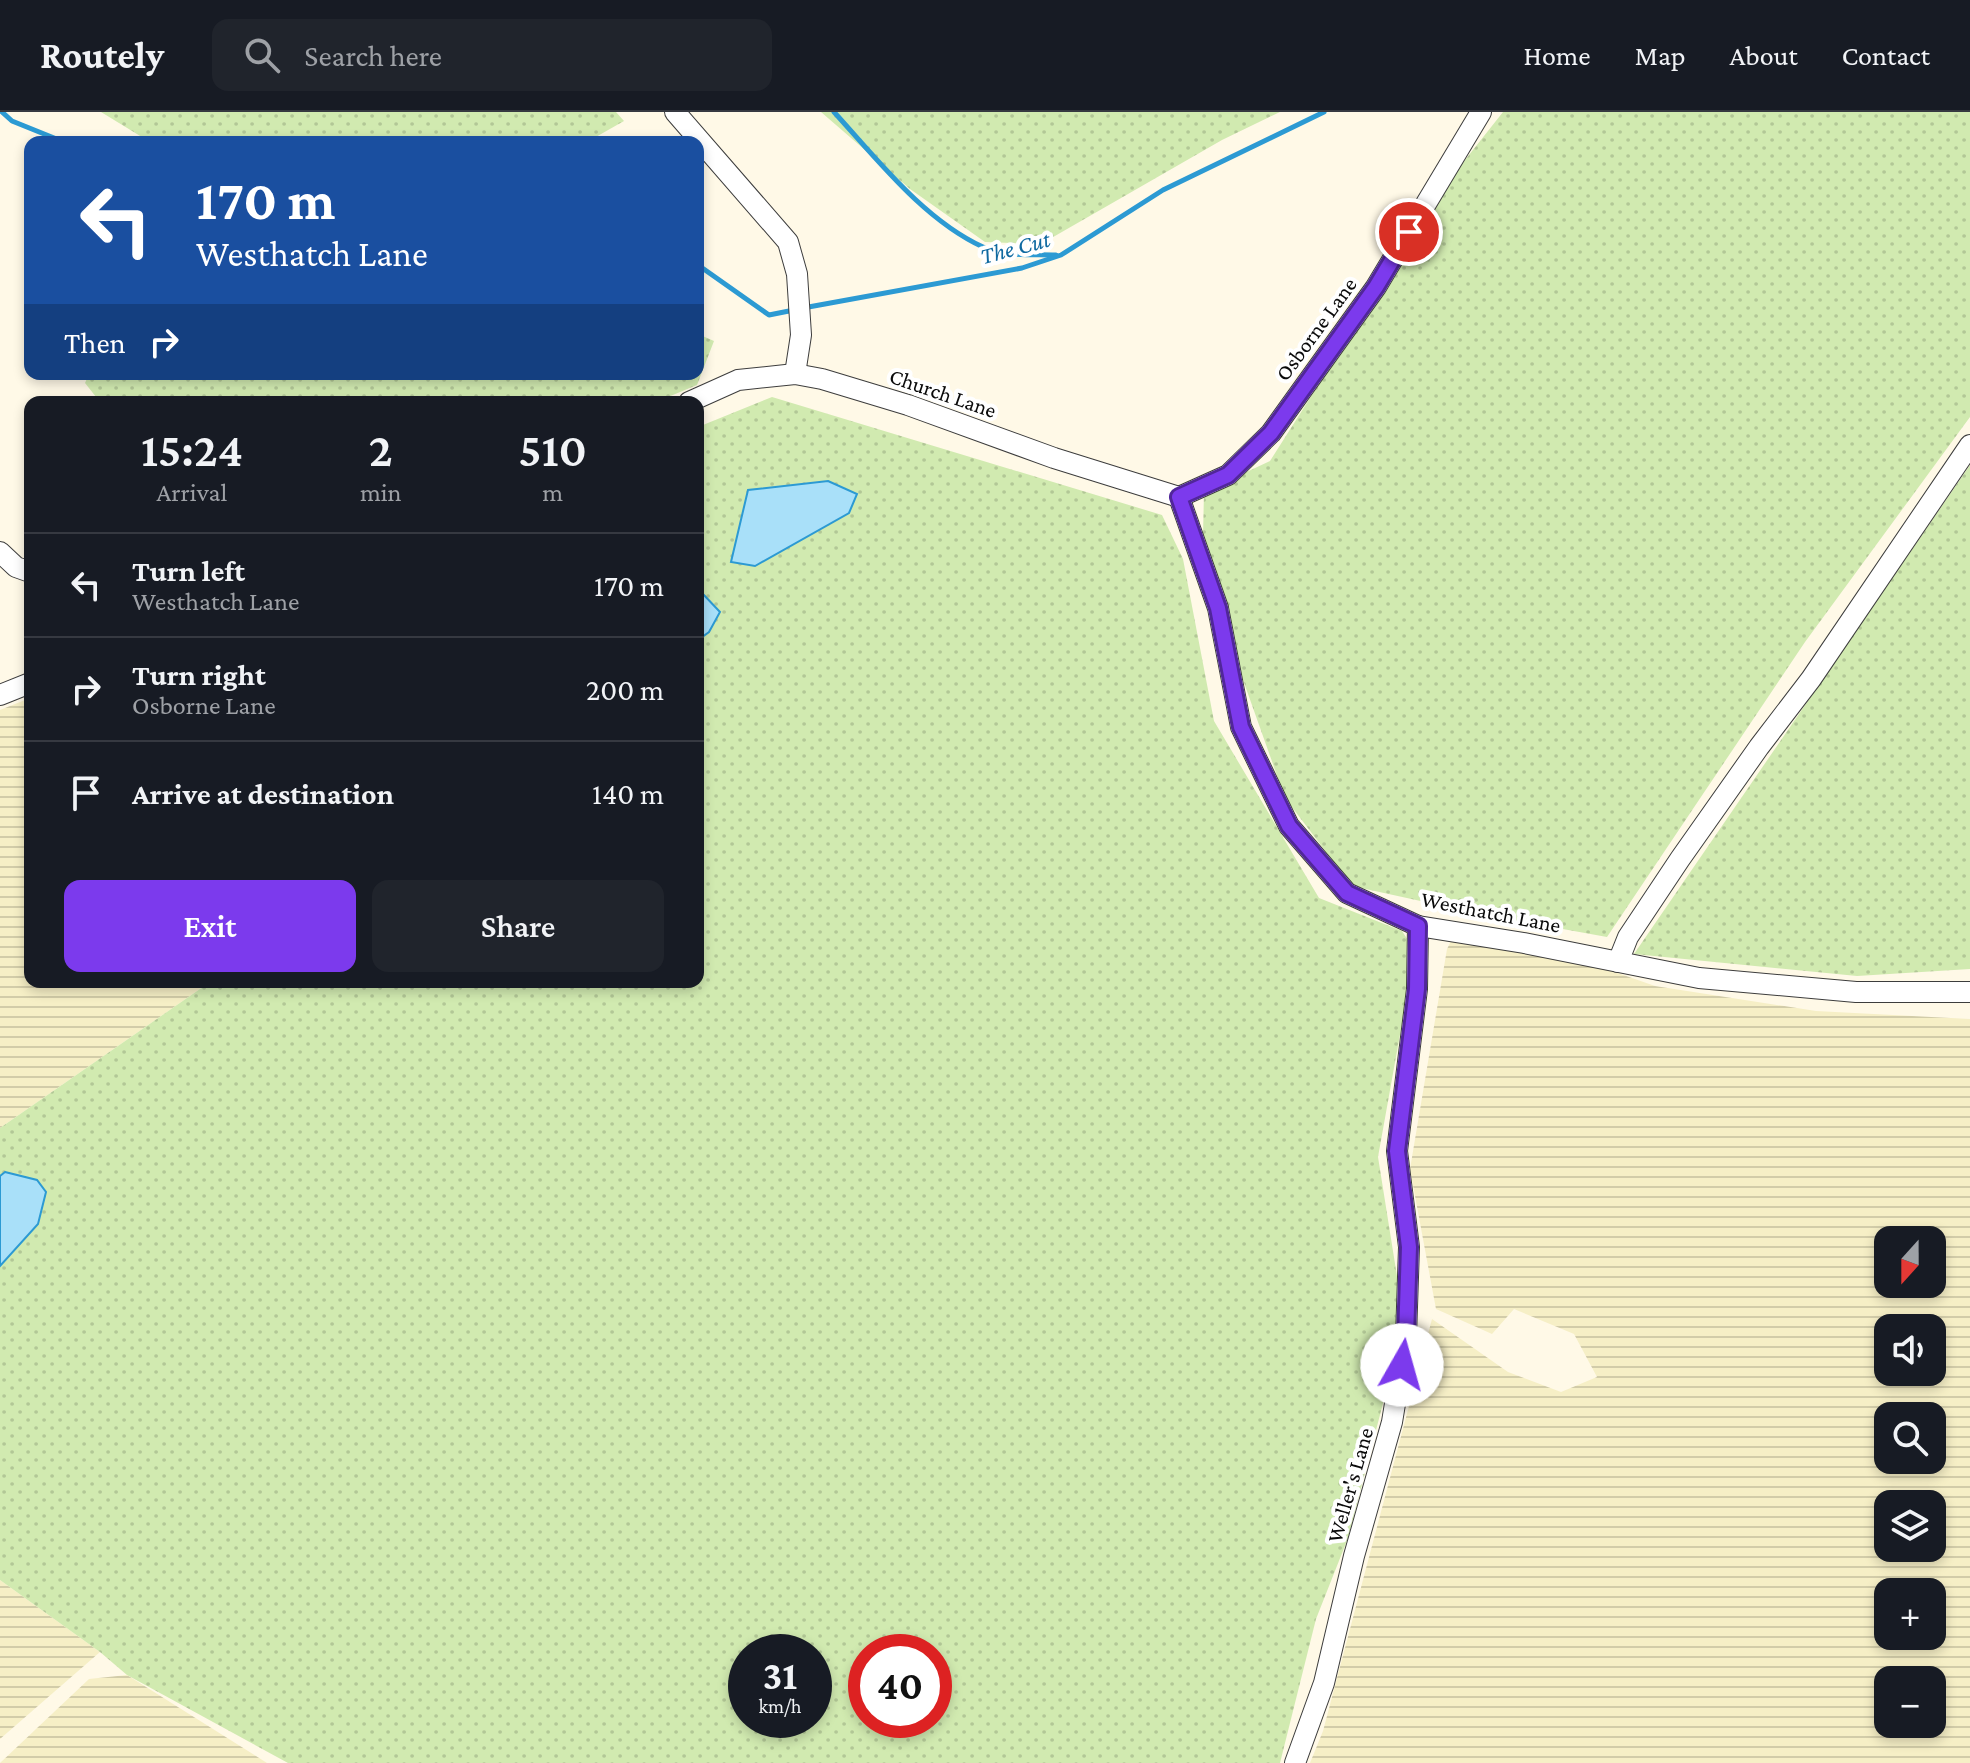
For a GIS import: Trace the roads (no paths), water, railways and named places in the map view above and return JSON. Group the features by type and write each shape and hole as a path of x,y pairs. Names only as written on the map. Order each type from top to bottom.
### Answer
{"street":[{"path":"675,112 696,136"},
{"name":"Osborne Lane","path":"1179,497 1228,475 1271,433 1376,287 1481,112"},
{"path":"704,145 788,242 797,274 801,335 795,374"},
{"name":"Church Lane","path":"702,396 738,380 795,374 860,389 1054,458 1179,497"},
{"path":"1618,962 1628,937 1680,859 1811,679 1970,445"},
{"name":"Westhatch Lane","path":"1179,497 1218,608 1241,727 1289,826 1347,893 1418,926 1699,978 1856,992 1970,992"},
{"path":"0,552 16,567 24,570"},
{"path":"0,695 24,685"},
{"name":"Weller's Lane","path":"1295,1763 1324,1683 1354,1556 1392,1422 1406,1337 1409,1247 1397,1151 1417,989 1418,926"}],"water":[{"path":"828,481 857,494 849,513 755,566 731,562 748,490"},
{"path":"704,595 720,612 704,636"},
{"path":"5,1172 37,1180 46,1192 38,1224 0,1266 0,1176"}],"waterway":[{"name":"The Cut","path":"2,112 12,121 49,136"},
{"path":"834,112 902,187 961,235 1000,252 1056,255"},
{"name":"The Cut","path":"803,308 1022,268 1061,255 1163,190 1324,112"},
{"name":"The Cut","path":"704,269 769,315 794,310"}]}
